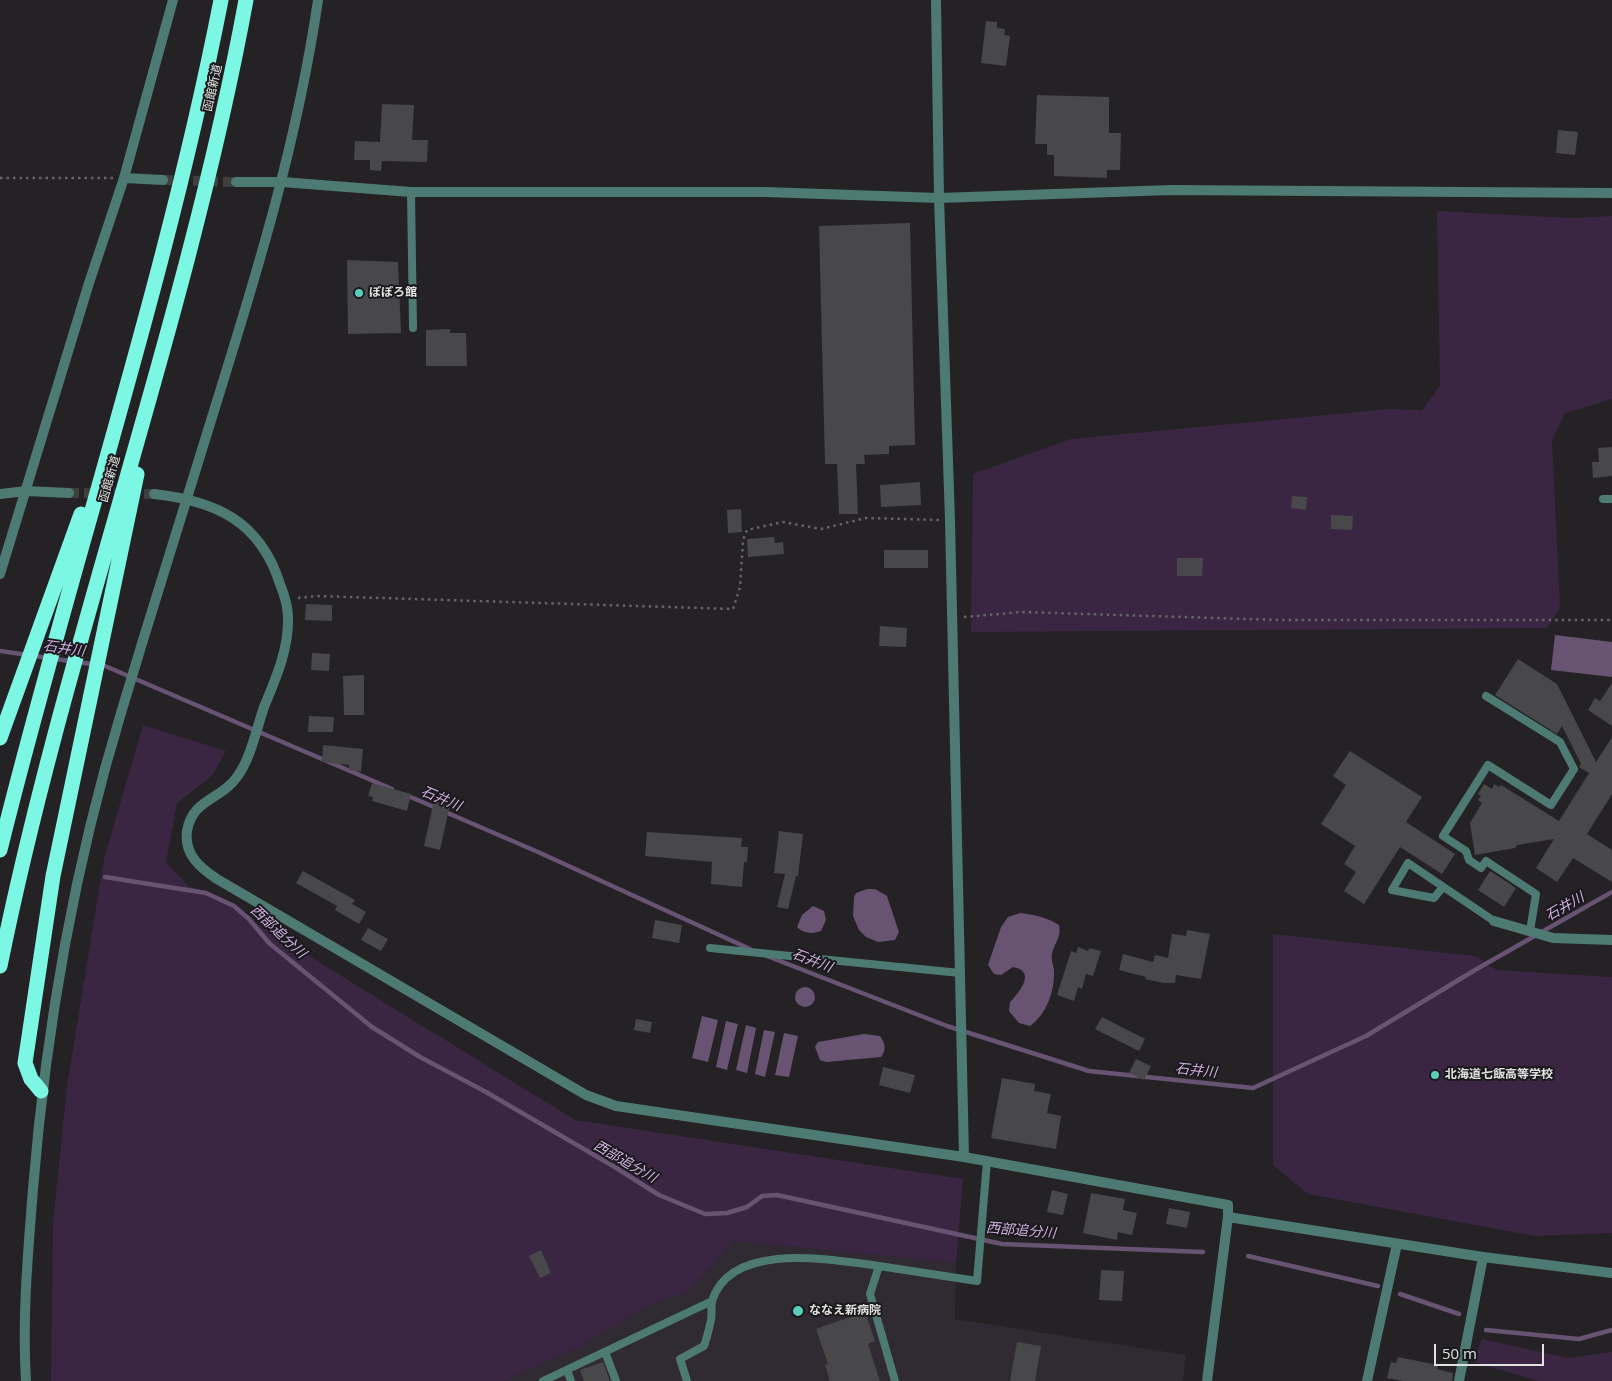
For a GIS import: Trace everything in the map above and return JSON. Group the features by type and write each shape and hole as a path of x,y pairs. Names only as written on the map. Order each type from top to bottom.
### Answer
{"highway":[{"name":"函館新道","path":"0,850 26,744 172,214 206,78 221,0"},
{"name":"函館新道","path":"0,966 15,892 48,761 171,322 230,86 246,0"},
{"path":"41,1091 31,1079 25,1062 53,876 109,602 171,322"},
{"path":"0,738 63,560 117,418"}],"street":[{"path":"0,574 89,283 124,178 173,0"},
{"path":"26,1381 24,1333 41,1091 80,868 120,716 256,279 282,182 312,47 318,0"},
{"path":"936,0 939,198 950,520 964,1157"},
{"path":"124,178 163,180"},
{"path":"236,182 282,182 411,192 765,192 939,198 1171,190 1612,192"},
{"path":"0,494 26,491 69,493"},
{"path":"154,494 187,498 211,506 236,520 262,544 275,566 286,600 288,615 285,647 253,742 236,778 222,791 196,808 191,818 186,839 190,856 201,868 586,1095 608,1103 964,1157 1228,1205 1206,1381"},
{"path":"1494,921 1553,938 1612,940"},
{"path":"1228,1217 1483,1257 1612,1273"},
{"path":"1367,1381 1398,1244"},
{"path":"1459,1381 1483,1257"}],"lane":[{"path":"411,192 413,328"},
{"path":"1603,500 1612,499"},
{"path":"1486,696 1560,742 1574,769 1551,805 1488,765 1443,836 1466,851 1469,860 1481,868 1486,861 1536,894 1530,931"},
{"path":"1443,887 1434,898 1392,890 1408,863 1494,921"},
{"path":"710,948 960,973"},
{"path":"688,1381 680,1359 704,1346 711,1321 712,1301 723,1283 740,1267 768,1260 815,1258 977,1280 987,1161"},
{"path":"879,1266 870,1294 896,1381"},
{"path":"543,1381 712,1301"},
{"path":"605,1352 616,1381"},
{"path":"567,1370 571,1381"}],"path":[{"path":"0,178 124,178"},
{"path":"286,600 317,596 733,610 740,587 743,540 747,530 783,522 821,529 866,518 950,520"},
{"path":"952,618 1022,612 1280,620 1612,620"}],"shaded area":[{"path":"1437,211 1570,218 1612,216 1612,399 1565,413 1552,440 1560,608 1547,628 971,632 973,474 1071,439 1390,409 1422,410 1440,386"},
{"path":"1555,635 1612,642 1612,677 1551,670"},
{"path":"143,725 226,751 212,776 177,803 166,862 188,886 219,897 249,919 575,1120 963,1179 956,1263 734,1241 688,1293 654,1303 577,1348 504,1381 51,1381 53,1224 67,1086 104,859"},
{"path":"867,889 875,889 887,896 899,932 895,940 878,942 866,937 859,930 853,916 854,897 856,893"},
{"path":"813,906 824,911 826,920 821,931 805,932 797,927 802,915"},
{"path":"1020,913 1050,920 1059,925 1060,929 1052,954 1054,978 1049,1001 1041,1015 1030,1026 1019,1023 1009,1011 1010,1002 1024,983 1024,973 1020,969 1013,967 1001,975 994,974 988,965 1001,927 1008,917"},
{"name":"北海道七飯高等学校","path":"1273,934 1476,956 1496,970 1612,977 1612,1233 1535,1236 1308,1194 1273,1165"},
{"path":"801,987 809,987 815,993 815,1001 809,1007 801,1007 795,1001 795,993"},
{"path":"702,1016 718,1020 708,1062 692,1058"},
{"path":"726,1021 738,1024 727,1070 716,1067"},
{"path":"746,1025 756,1028 747,1073 736,1070"},
{"path":"764,1030 775,1032 765,1077 755,1074"},
{"path":"784,1033 798,1036 789,1077 775,1075"},
{"path":"864,1034 880,1036 885,1047 881,1057 826,1062 820,1060 815,1047 818,1042"},
{"name":"ななえ新病院","path":"734,1241 956,1263 955,1319 1186,1355 1183,1381 504,1381 577,1348 654,1303 688,1293"},
{"path":"1482,1339 1568,1358 1612,1352 1612,1381 1539,1381 1474,1362"}],"building":[{"path":"986,21 997,22 997,28 1005,29 1004,35 1010,36 1006,66 981,63"},
{"path":"1037,95 1109,97 1109,133 1121,133 1120,170 1107,170 1107,178 1054,176 1054,155 1047,155 1047,144 1035,144"},
{"path":"382,104 414,105 412,140 428,140 427,162 382,161 381,171 370,170 370,160 354,160 355,141 380,142"},
{"path":"1558,130 1578,132 1575,155 1556,153"},
{"path":"910,223 915,445 889,446 889,454 864,455 865,464 856,464 858,514 839,514 837,464 825,464 819,226"},
{"name":"ぽぽろ館","path":"347,260 398,262 401,333 348,334"},
{"path":"450,329 450,333 466,333 467,366 426,366 426,330"},
{"path":"1612,447 1612,476 1593,478 1592,462 1599,462 1598,448"},
{"path":"920,482 921,505 881,507 880,485"},
{"path":"1292,496 1307,497 1306,510 1291,508"},
{"path":"741,509 742,532 728,533 727,510"},
{"path":"1331,515 1353,516 1352,530 1331,529"},
{"path":"774,537 775,543 783,542 784,554 748,557 747,539"},
{"path":"884,550 928,550 928,568 884,568"},
{"path":"1177,558 1203,558 1202,576 1177,576"},
{"path":"306,604 332,605 332,621 305,620"},
{"path":"880,626 907,628 906,647 879,646"},
{"path":"312,653 330,654 329,671 311,670"},
{"path":"1518,659 1557,684 1596,762 1612,737 1612,794 1587,834 1612,850 1612,882 1573,858 1557,882 1536,868 1554,839 1475,855 1470,823 1482,803 1478,800 1481,796 1478,794 1484,784 1492,789 1494,784 1499,787 1501,785 1559,821 1589,773 1579,767 1581,764 1562,726 1557,734 1495,695"},
{"path":"364,675 364,715 344,715 343,676"},
{"path":"1612,683 1612,726 1588,710 1595,698 1600,701"},
{"path":"309,716 334,717 333,732 308,732"},
{"path":"323,745 363,749 361,772 349,770 349,765 322,762"},
{"path":"1350,751 1422,797 1406,822 1455,854 1442,874 1400,847 1364,904 1344,891 1356,872 1344,864 1355,846 1321,824 1346,785 1333,776"},
{"path":"372,783 411,794 407,811 372,801 373,797 368,796"},
{"path":"435,796 451,800 440,850 424,846"},
{"path":"779,831 803,834 798,876 796,876 788,909 777,907 785,874 774,873"},
{"path":"647,832 742,838 741,847 748,847 747,862 744,862 742,887 711,884 712,862 645,856"},
{"path":"303,871 355,900 352,904 366,912 359,924 335,910 337,906 296,883"},
{"path":"1490,871 1516,888 1504,907 1478,890"},
{"path":"655,920 682,925 679,943 652,938"},
{"path":"368,928 388,939 381,951 361,940"},
{"path":"1187,930 1210,934 1201,979 1176,975 1175,983 1164,983 1119,970 1123,954 1153,962 1155,955 1168,958 1172,934 1186,936"},
{"path":"1078,947 1088,951 1089,948 1101,951 1093,976 1086,974 1082,989 1078,987 1074,1001 1057,995 1071,951 1076,953"},
{"path":"1102,1017 1145,1039 1139,1051 1095,1029"},
{"path":"636,1019 652,1022 650,1033 634,1030"},
{"path":"1136,1059 1151,1066 1144,1080 1129,1073"},
{"path":"883,1067 915,1075 910,1093 879,1085"},
{"path":"1002,1078 1035,1084 1034,1091 1051,1094 1047,1113 1061,1116 1056,1149 991,1138"},
{"path":"1052,1190 1068,1194 1063,1215 1047,1212"},
{"path":"1091,1193 1125,1199 1123,1210 1137,1213 1132,1235 1118,1232 1117,1240 1083,1233"},
{"path":"1169,1208 1190,1212 1187,1228 1166,1224"},
{"path":"541,1250 551,1273 540,1278 529,1256"},
{"path":"1101,1270 1124,1271 1122,1301 1099,1300"},
{"path":"865,1312 875,1341 868,1344 880,1381 830,1381 825,1365 828,1364 816,1329"},
{"path":"1017,1342 1041,1346 1035,1381 1010,1381"},
{"path":"1398,1357 1438,1365 1437,1369 1453,1373 1452,1381 1403,1381 1387,1378 1391,1362 1396,1363"},
{"path":"603,1362 610,1381 584,1381 580,1370"}],"waterway":[{"name":"石井川","path":"0,651 105,666 392,789"},
{"name":"石井川","path":"406,795 538,852 750,949"},
{"name":"西部追分川","path":"105,877 206,893 234,906 249,919 269,943 372,1027 420,1057 486,1092 613,1166 659,1195 705,1214 727,1213 747,1207 762,1196 777,1195 1002,1244 1203,1252"},
{"name":"石井川","path":"767,956 947,1026 1089,1071 1253,1088 1366,1036 1475,970 1612,892"},
{"name":"西部追分川","path":"1248,1256 1378,1286"},
{"name":"西部追分川","path":"1400,1294 1459,1314"},
{"name":"西部追分川","path":"1486,1330 1579,1339 1612,1330"}],"tunnel":[{"path":"163,180 236,182"},
{"path":"69,493 154,494"}],"place":[{"name":"ぽぽろ館","path":"359,293"},
{"name":"北海道七飯高等学校","path":"1435,1075"},
{"name":"ななえ新病院","path":"798,1311"}]}
